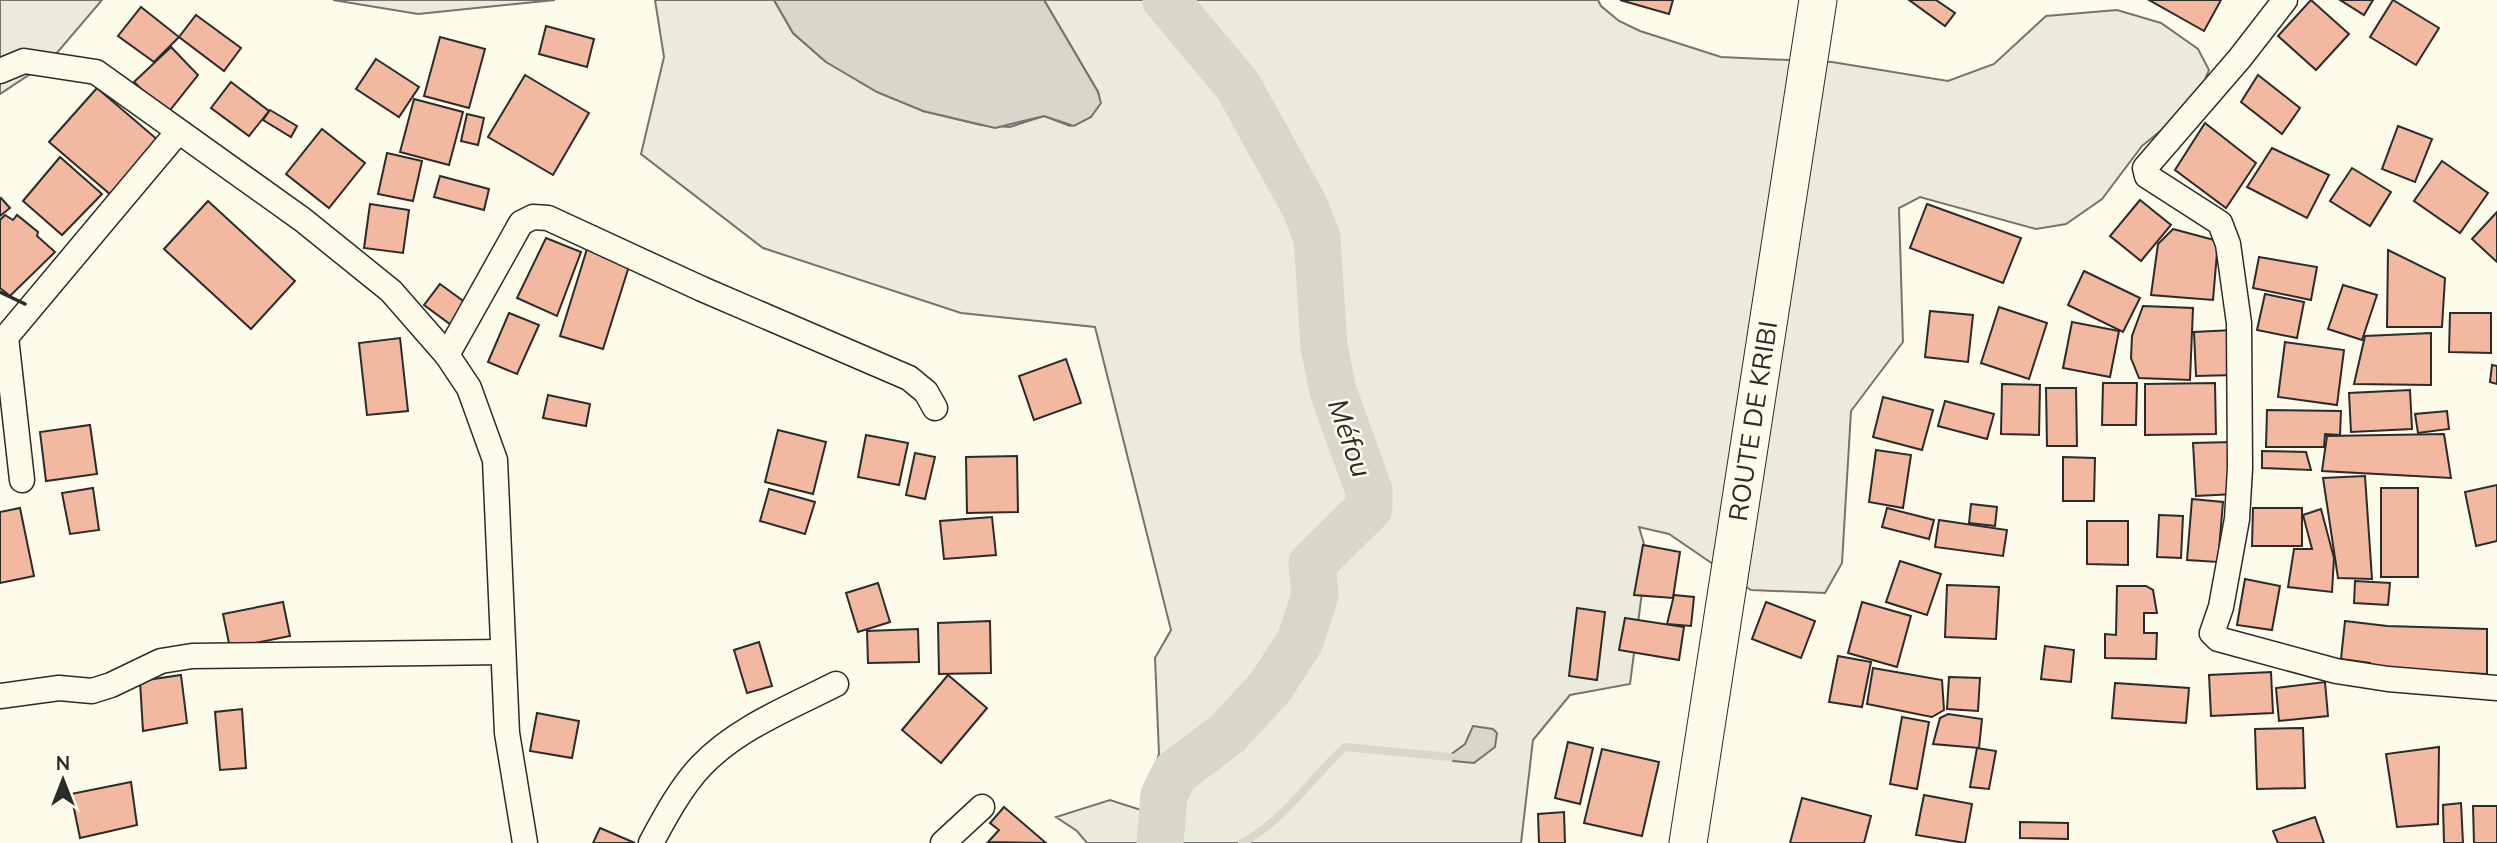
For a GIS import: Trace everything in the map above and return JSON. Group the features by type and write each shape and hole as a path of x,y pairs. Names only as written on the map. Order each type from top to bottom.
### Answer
{"main road":[{"name":"ROUTE DE KRIBI","path":"1688,843 1818,0"}],"street":[{"path":"2285,0 2240,58 2145,168 2147,176 2220,223 2228,244 2239,323 2240,468 2237,519 2221,607 2212,633 2218,639 2336,671 2388,679 2497,688"},
{"path":"0,71 24,61 96,72 177,133 303,220 391,291 447,355 469,388 495,460 507,733 525,843"},
{"path":"22,480 6,338 177,133"},
{"path":"447,355 521,223 533,217 548,218 702,289 909,378 926,392 934,408"},
{"path":"0,696 59,688 92,691 162,661 192,656 503,652"},
{"path":"651,843 665,816 702,765 742,734 836,684"},
{"path":"943,843 982,807"}],"shaded area":[{"path":"0,0 102,0 50,61 0,94"},
{"path":"333,0 555,0 418,14"},
{"path":"655,0 774,0 793,33 826,62 923,111 981,125 1010,127 1044,116 1070,126 1092,114 1098,105 1098,92 1044,0 1598,0 1601,6 1619,21 1640,31 1721,57 1832,62 1948,81 1994,64 2046,16 2117,10 2161,23 2198,49 2209,70 2196,102 2142,146 2102,199 2066,224 2036,229 1920,197 1899,208 1903,342 1851,411 1842,563 1825,593 1751,590 1669,534 1639,527 1647,554 1630,684 1570,695 1533,740 1521,843 1087,843 1077,831 1056,817 1110,800 1141,810 1159,754 1155,658 1171,630 1095,327 961,313 763,248 641,154 664,57"},
{"path":"774,0 1044,0 1098,92 1101,103 1091,117 1074,126 1044,116 995,128 923,111 877,92 826,62 793,33"},
{"path":"1473,726 1493,729 1497,733 1495,747 1474,763 1453,761 1450,755 1465,744"}],"building":[{"path":"1620,0 1673,0 1669,14"},
{"path":"1909,0 1936,0 1955,13 1945,26"},
{"path":"2149,0 2221,0 2204,31"},
{"path":"2311,0 2349,34 2316,70 2278,36"},
{"path":"2340,0 2373,0 2364,15"},
{"path":"2393,0 2439,28 2416,65 2370,37"},
{"path":"141,7 179,37 154,62 118,36"},
{"path":"196,15 241,48 224,71 179,37"},
{"path":"546,26 594,39 587,67 539,54"},
{"path":"440,37 485,49 469,108 424,96"},
{"path":"171,47 198,75 167,114 134,82"},
{"path":"376,59 419,87 399,117 356,89"},
{"path":"525,75 589,113 553,175 488,137"},
{"path":"2258,75 2300,108 2282,134 2241,102"},
{"path":"231,82 269,111 249,136 211,108"},
{"path":"97,88 166,147 118,201 49,142"},
{"path":"414,99 463,112 449,165 400,152"},
{"path":"270,110 297,126 291,137 263,120"},
{"path":"467,114 484,118 478,145 461,141"},
{"path":"2205,123 2256,163 2226,208 2175,170"},
{"path":"2398,126 2432,139 2415,182 2382,169"},
{"path":"322,129 365,163 329,208 286,174"},
{"path":"2272,148 2329,175 2307,218 2247,187"},
{"path":"387,153 422,161 413,201 378,194"},
{"path":"60,157 102,194 62,235 23,201"},
{"path":"2442,161 2488,193 2460,233 2414,201"},
{"path":"2352,168 2391,192 2370,226 2330,201"},
{"path":"440,176 489,189 484,210 434,197"},
{"path":"0,199 10,208 0,216"},
{"path":"2140,200 2171,225 2141,261 2110,236"},
{"path":"208,201 295,281 251,329 164,249"},
{"path":"370,204 409,210 403,253 364,248"},
{"path":"1927,204 2021,238 2003,283 1910,248"},
{"path":"2497,212 2497,262 2472,239"},
{"path":"5,215 13,220 17,215 38,232 37,236 55,252 10,296 0,288 0,220"},
{"path":"2173,229 2218,241 2213,300 2151,295 2158,244"},
{"path":"546,238 581,252 557,316 517,298"},
{"path":"587,249 630,263 603,349 560,336"},
{"path":"2388,250 2445,278 2442,327 2387,327"},
{"path":"2259,257 2317,267 2311,300 2253,288"},
{"path":"2084,271 2140,298 2123,332 2068,305"},
{"path":"440,284 470,306 454,327 424,305"},
{"path":"2343,285 2377,295 2362,340 2328,329"},
{"path":"2265,294 2304,302 2297,338 2257,330"},
{"path":"2143,306 2193,308 2190,380 2139,378 2131,358 2132,336"},
{"path":"1999,307 2047,323 2029,379 1981,363"},
{"path":"1930,311 1973,315 1968,362 1925,357"},
{"path":"509,313 539,325 517,374 488,362"},
{"path":"2450,313 2491,313 2491,353 2449,352"},
{"path":"2072,322 2119,331 2110,377 2063,368"},
{"path":"2233,330 2235,375 2196,376 2194,332"},
{"path":"2431,333 2431,385 2354,384 2365,336"},
{"path":"400,338 408,411 367,415 359,343"},
{"path":"2285,342 2344,350 2337,405 2278,397"},
{"path":"1066,359 1081,403 1034,420 1019,376"},
{"path":"2492,365 2497,366 2497,384 2490,382"},
{"path":"2103,383 2137,383 2136,425 2102,425"},
{"path":"2215,383 2216,434 2145,435 2145,384"},
{"path":"2002,384 2040,385 2039,435 2001,434"},
{"path":"2046,388 2076,388 2077,446 2047,446"},
{"path":"2410,390 2412,429 2351,432 2349,393"},
{"path":"548,395 590,404 586,426 543,418"},
{"path":"1883,397 1933,410 1922,450 1873,437"},
{"path":"1945,401 1994,414 1987,439 1938,426"},
{"path":"2267,410 2341,411 2340,435 2325,434 2324,447 2266,447"},
{"path":"2447,411 2449,429 2418,433 2415,414"},
{"path":"90,425 97,474 46,481 40,432"},
{"path":"778,430 826,442 813,494 765,482"},
{"path":"2444,434 2451,478 2322,471 2327,436"},
{"path":"866,435 908,443 899,485 858,477"},
{"path":"2232,442 2235,494 2196,496 2193,443"},
{"path":"1876,450 1911,455 1903,508 1869,502"},
{"path":"2262,451 2306,452 2311,470 2262,468"},
{"path":"915,453 935,457 925,499 906,495"},
{"path":"1017,456 1018,512 967,513 966,457"},
{"path":"2063,457 2095,458 2094,501 2063,501"},
{"path":"2365,476 2372,579 2338,578 2323,478"},
{"path":"2497,485 2497,541 2476,546 2465,492"},
{"path":"93,488 99,530 70,534 62,493"},
{"path":"2381,488 2418,488 2418,577 2381,577"},
{"path":"769,489 815,502 805,534 760,521"},
{"path":"2192,499 2223,502 2218,562 2187,560"},
{"path":"1971,504 1997,507 1995,526 1969,523"},
{"path":"20,508 34,576 0,583 0,512"},
{"path":"1887,508 1934,520 1929,539 1882,527"},
{"path":"2253,508 2302,508 2302,546 2252,546"},
{"path":"2321,509 2334,558 2332,592 2288,587 2294,549 2312,549 2303,515"},
{"path":"2159,515 2183,516 2181,558 2157,557"},
{"path":"992,517 996,555 944,559 940,521"},
{"path":"1939,520 2007,530 2003,556 1935,547"},
{"path":"2087,521 2128,521 2128,565 2087,564"},
{"path":"1643,545 1680,552 1673,598 1634,595"},
{"path":"1900,561 1941,574 1927,615 1886,602"},
{"path":"2245,579 2280,586 2272,630 2237,625"},
{"path":"2355,581 2390,583 2388,605 2354,603"},
{"path":"878,583 890,622 858,632 846,593"},
{"path":"1947,585 1999,587 1996,639 1945,637"},
{"path":"2117,586 2146,586 2153,590 2157,613 2144,613 2144,633 2157,633 2156,659 2105,658 2105,634 2116,635"},
{"path":"1674,595 1694,597 1691,626 1667,624"},
{"path":"283,602 290,636 230,648 223,614"},
{"path":"1766,602 1815,621 1801,658 1752,639"},
{"path":"1862,602 1911,616 1897,667 1848,653"},
{"path":"1577,608 1605,612 1597,680 1569,676"},
{"path":"1625,618 1684,627 1679,660 1619,650"},
{"path":"990,621 991,673 939,674 938,623"},
{"path":"2345,621 2387,626 2487,629 2487,674 2373,669 2370,663 2341,659"},
{"path":"918,629 919,662 868,663 867,631"},
{"path":"759,642 772,686 747,693 734,650"},
{"path":"2045,646 2074,650 2071,682 2041,679"},
{"path":"1838,656 1871,662 1862,707 1829,702"},
{"path":"1873,668 1942,680 1944,710 1932,717 1867,704"},
{"path":"2271,672 2273,713 2211,716 2209,675"},
{"path":"181,675 187,723 143,731 140,681"},
{"path":"948,675 987,708 941,763 902,730"},
{"path":"1949,677 1980,678 1978,711 1947,709"},
{"path":"2325,682 2328,716 2279,721 2276,688"},
{"path":"2115,683 2189,688 2186,723 2112,718"},
{"path":"242,709 246,768 220,770 215,712"},
{"path":"537,713 579,721 572,758 530,751"},
{"path":"1948,714 1982,719 1979,748 1933,744 1940,718"},
{"path":"1902,717 1929,722 1917,789 1890,784"},
{"path":"2303,728 2305,788 2257,789 2255,729"},
{"path":"1568,742 1593,748 1580,804 1555,798"},
{"path":"2439,747 2438,824 2397,827 2386,754"},
{"path":"1977,748 1996,751 1989,789 1970,787"},
{"path":"1602,749 1659,762 1642,836 1584,823"},
{"path":"131,782 137,825 80,838 71,794"},
{"path":"1924,795 1972,804 1965,843 1916,835"},
{"path":"1802,798 1871,816 1864,843 1790,843"},
{"path":"2461,803 2463,843 2444,843 2443,805"},
{"path":"2473,806 2497,806 2497,843 2474,843"},
{"path":"1004,807 1046,843 988,842 999,830 990,823"},
{"path":"1564,812 1565,843 1539,843 1538,814"},
{"path":"2315,817 2324,843 2278,843 2273,831"},
{"path":"2020,822 2068,823 2068,839 2020,838"},
{"path":"600,828 635,843 593,843"}],"waterway":[{"name":"Méfou","path":"1160,843 1164,795 1175,773 1228,733 1271,686 1300,641 1315,595 1312,564 1369,508 1369,491 1333,391 1324,346 1317,238 1305,207 1238,86 1166,0"},
{"path":"1242,843 1284,812 1345,747 1450,757"}],"wall":[{"path":"0,292 25,304"}]}
